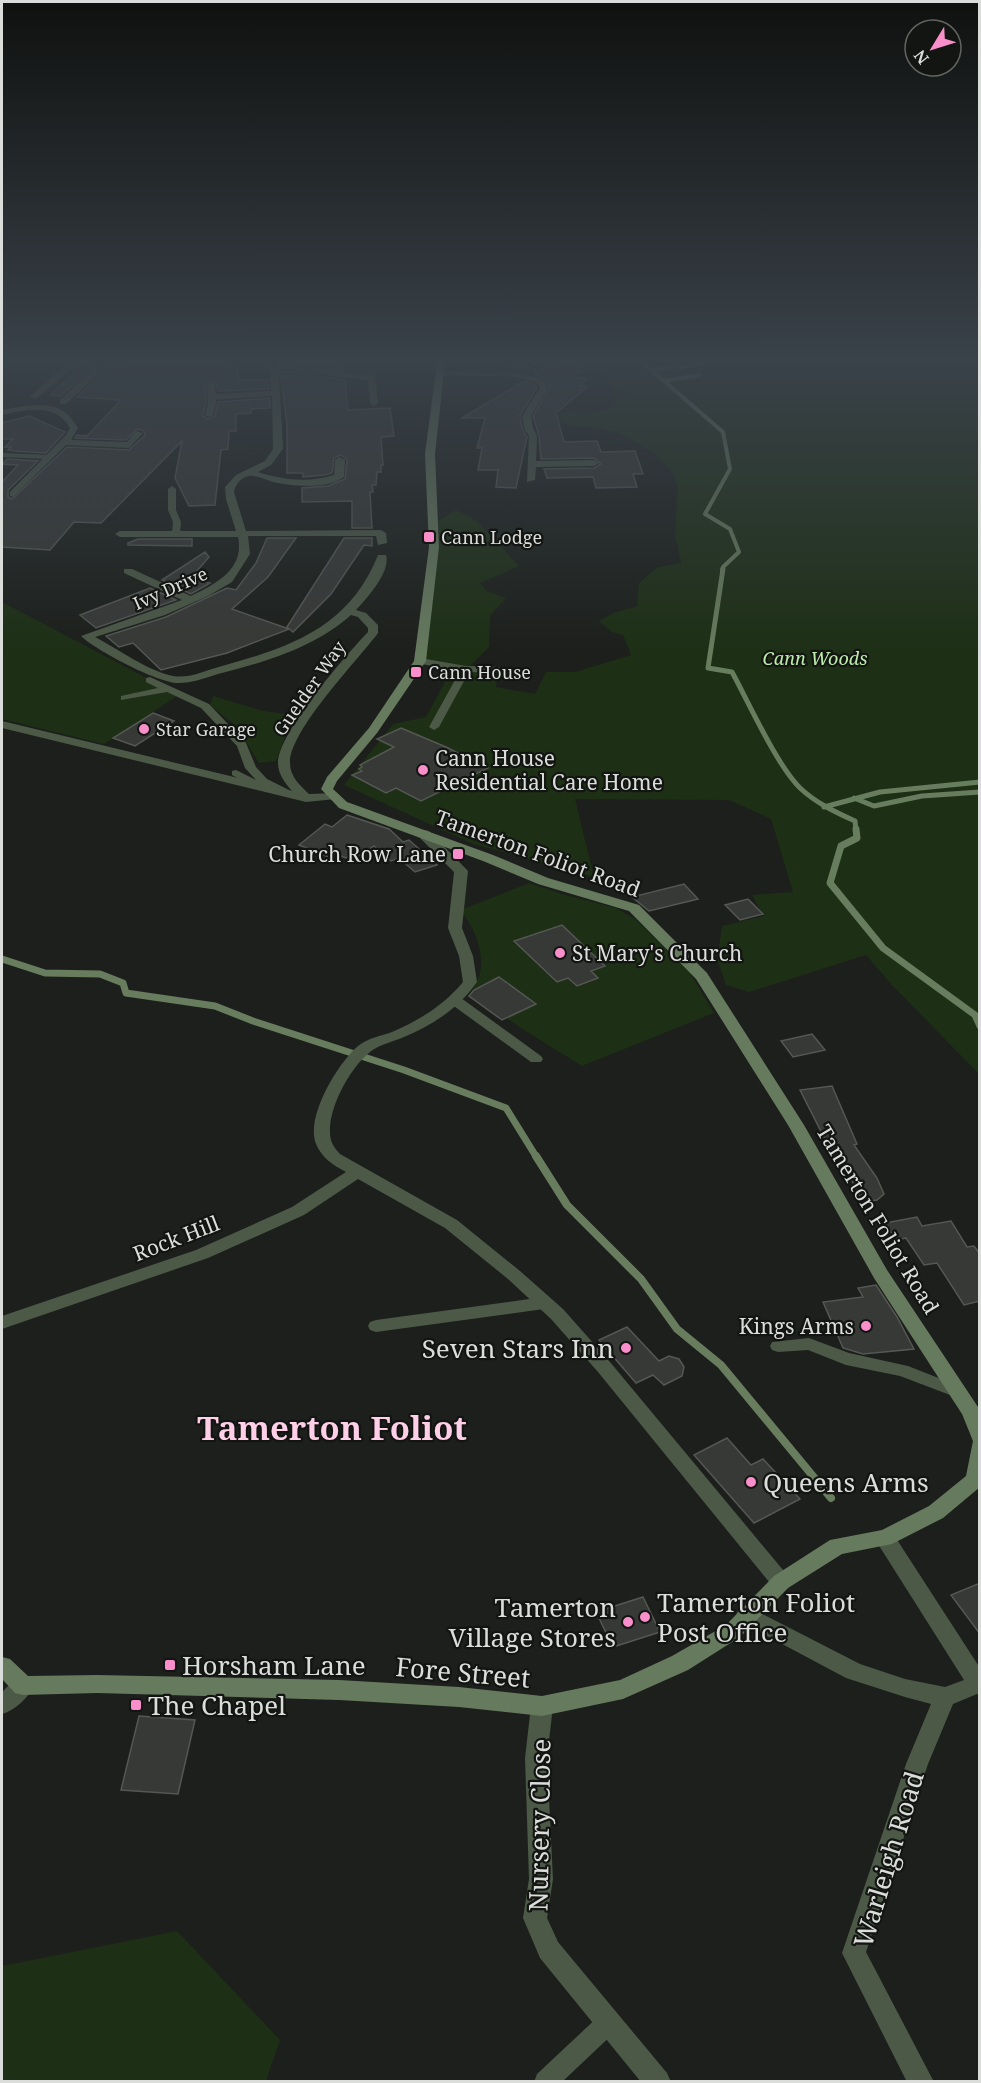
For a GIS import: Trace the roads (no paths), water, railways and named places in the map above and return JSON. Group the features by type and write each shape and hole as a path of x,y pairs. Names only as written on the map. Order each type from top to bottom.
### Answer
{"street":[{"path":"13,494 47,459"},
{"path":"252,473 273,459"},
{"path":"332,796 327,789 331,780 373,730 420,661 434,547 430,459"},
{"path":"530,480 531,459"},
{"path":"252,473 262,477 305,483 328,481 339,477 340,460"},
{"path":"531,464 594,463"},
{"name":"Ivy Drive","path":"170,684 86,636 143,620 190,600 228,579 245,555 243,532 229,498 231,486 236,478 252,473"},
{"path":"312,533 314,521"},
{"path":"120,534 381,533 382,543"},
{"name":"Guelder Way","path":"170,684 283,651 316,635 365,596 382,557"},
{"path":"128,572 190,600"},
{"name":"Guelder Way","path":"306,798 285,776 283,757 292,737 326,689 373,633 374,627 368,620 362,615 348,611"},
{"path":"2,725 262,789 306,798 332,796"},
{"name":"Tamerton Foliot Road","path":"332,796 343,805 543,881 634,908 702,976 796,1125 880,1274 958,1392 975,1411"},
{"path":"424,834 461,871 455,928 466,956 470,982 456,1001 420,1025 364,1048 351,1062 337,1082 325,1118 323,1141 334,1158 451,1224 514,1275 544,1303 604,1367 781,1582"},
{"name":"Rock Hill","path":"2,1323 202,1254 298,1211 357,1172"},
{"path":"975,1411 980,1437"},
{"name":"Fore Street","path":"23,1686 97,1684 339,1690 459,1697 542,1706 623,1689 680,1664 733,1631 746,1615 781,1582 837,1546 885,1538 936,1512 975,1480 980,1446"},
{"path":"746,1615 854,1671 905,1688 945,1697 979,1685 885,1538"},
{"path":"2,1666 23,1686 2,1705"},
{"name":"Warleigh Road","path":"921,2082 854,1953 917,1764 945,1697"},
{"name":"Nursery Close","path":"542,1706 536,1758 541,1879 535,1918 549,1950 658,2082"}],"lane":[{"path":"172,489 172,510 177,522 176,533"},
{"path":"420,661 466,669 499,670"},
{"path":"434,727 466,669"},
{"path":"150,680 170,684 205,706 242,745 251,768 263,780 291,795"},
{"path":"125,698 170,684"},
{"path":"236,773 262,789"},
{"path":"456,1001 536,1059"},
{"path":"376,1326 544,1303"},
{"path":"778,1346 809,1344 846,1359 902,1370 958,1392"},
{"path":"545,2082 609,2022"}],"waterway":[{"path":"722,570 739,552 730,529 705,514 730,469 728,459"},
{"path":"723,569 708,668 732,672 772,749 791,777 800,788 826,806"},
{"path":"855,799 880,792 980,782"},
{"path":"855,799 874,806 922,796 980,792"},
{"path":"826,806 855,799"},
{"path":"826,806 855,821 856,831"},
{"path":"856,829 857,838 841,846 830,883 883,948 975,1015 980,1026"},
{"path":"2,959 45,973 100,974 123,983 126,993 215,1006 253,1021 404,1070 506,1108 537,1158"},
{"path":"536,1156 567,1205 641,1279 677,1329 721,1365 831,1498"}],"place":[{"name":"Cann Lodge","path":"429,537"},
{"name":"Cann House","path":"416,672"},
{"name":"Star Garage","path":"144,729"},
{"name":"Cann House Residential Care Home","path":"423,770"},
{"name":"Church Row Lane","path":"458,854"},
{"name":"St Mary's Church","path":"560,953"},
{"name":"Kings Arms","path":"866,1326"},
{"name":"Seven Stars Inn","path":"626,1348"},
{"name":"Queens Arms","path":"751,1482"},
{"name":"Tamerton Foliot Post Office","path":"645,1617"},
{"name":"Tamerton Village Stores","path":"628,1622"},
{"name":"Horsham Lane","path":"170,1665"},
{"name":"The Chapel","path":"136,1705"}],"district":[{"name":"Tamerton Foliot","path":"332,1427"}],"park label":[{"name":"Cann Woods","path":"815,658"}]}
